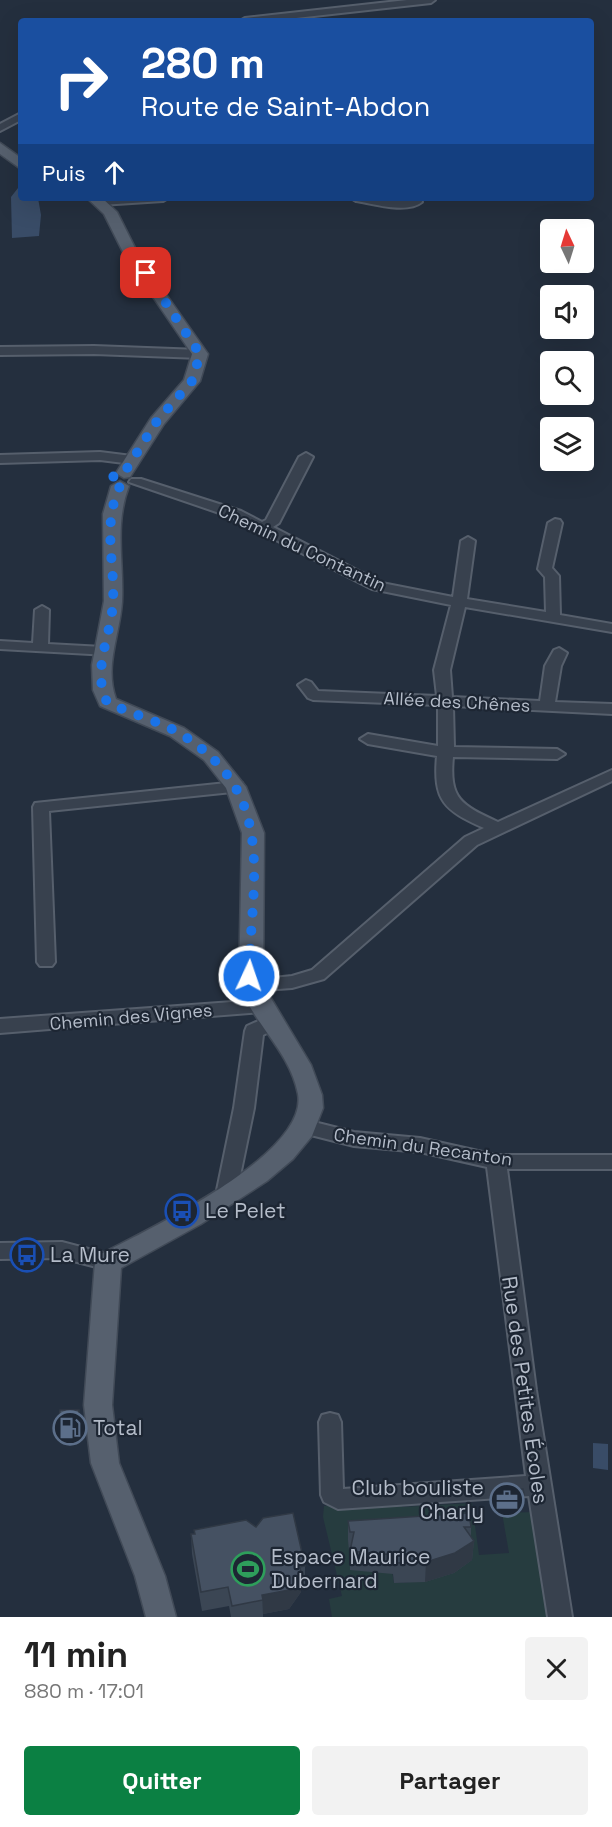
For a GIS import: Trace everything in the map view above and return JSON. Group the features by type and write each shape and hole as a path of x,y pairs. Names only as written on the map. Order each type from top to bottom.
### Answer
{"main road":[{"path":"0,147 18,162"},
{"path":"99,201 110,212 132,256 200,354 192,381 157,421 128,475 110,527 113,602 103,652 101,690 107,702 177,732 211,756 236,787 253,833 251,985 308,1085 311,1107 306,1127 277,1161 226,1195 108,1262 98,1405 105,1463 152,1582 161,1617"},
{"path":"152,1582 173,1617"}],"street":[{"path":"272,18 431,0"},
{"path":"0,128 18,118"},
{"path":"376,201 396,204 411,201"},
{"path":"0,351 94,350 200,354"},
{"name":"Chemin du Contantin","path":"0,459 100,456 128,475 236,514 377,586 612,628"},
{"path":"262,528 272,524 306,457"},
{"path":"553,617 552,576 545,569 555,523"},
{"path":"468,541 459,602 442,670 448,730 443,780 446,793 455,805 471,816 499,829"},
{"path":"40,647 42,610"},
{"path":"0,645 103,652"},
{"path":"547,706 553,666 559,653"},
{"name":"Allée des Chênes","path":"306,685 313,695 612,709"},
{"path":"369,739 412,750 447,753 505,756 557,754"},
{"path":"251,985 292,982 318,975 471,841 612,775"},
{"path":"46,962 41,807 236,787"},
{"path":"226,1195 244,1108 254,1031 267,1014"},
{"name":"Chemin des Vignes","path":"0,1026 267,1014"},
{"name":"Chemin du Recanton","path":"306,1127 354,1139 420,1145 496,1162 612,1162"},
{"name":"Rue des Petites Écoles","path":"496,1162 512,1312 519,1340 538,1485 560,1617"},
{"path":"0,1251 62,1250 108,1262"},
{"path":"330,1422 332,1495 338,1499 538,1485"}],"green space":[{"path":"401,1500 402,1507 472,1503 479,1555 509,1553 502,1513 536,1512 554,1617 332,1617 329,1599 342,1596 323,1517 324,1506","holes":["353,1551 472,1560 454,1571 435,1578 394,1583 392,1571"]}],"water":[{"path":"18,188 18,201 39,201 41,215 39,236 12,238 11,197"},
{"path":"593,1443 608,1444 608,1470 593,1468"}],"building":[{"path":"60,1410 79,1410 77,1426 58,1426"},
{"path":"523,1489 524,1494 494,1496 493,1491"},
{"name":"Espace Maurice Dubernard","path":"293,1513 305,1566 300,1567 301,1573 289,1590 262,1595 263,1600 232,1606 228,1587 201,1592 191,1534 195,1534 194,1530 246,1520 256,1527 263,1518"},
{"path":"469,1513 471,1527 464,1527 474,1541 455,1553 426,1562 395,1563 394,1555 350,1551 354,1532 350,1532 348,1521"}],"place":[{"name":"Le Pelet","path":"182,1211"},
{"name":"La Mure","path":"27,1255"},
{"name":"Total","path":"70,1428"},
{"name":"Club bouliste Charly","path":"507,1500"},
{"name":"Espace Maurice Dubernard","path":"248,1569"}],"route":[{"path":"146,273 200,354 198,368 192,381 157,421 124,473 116,474 110,480 113,484 120,486 115,497 110,527 113,602 103,652 101,690 107,702 177,732 211,756 236,787 253,833 254,906 249,976"}]}
